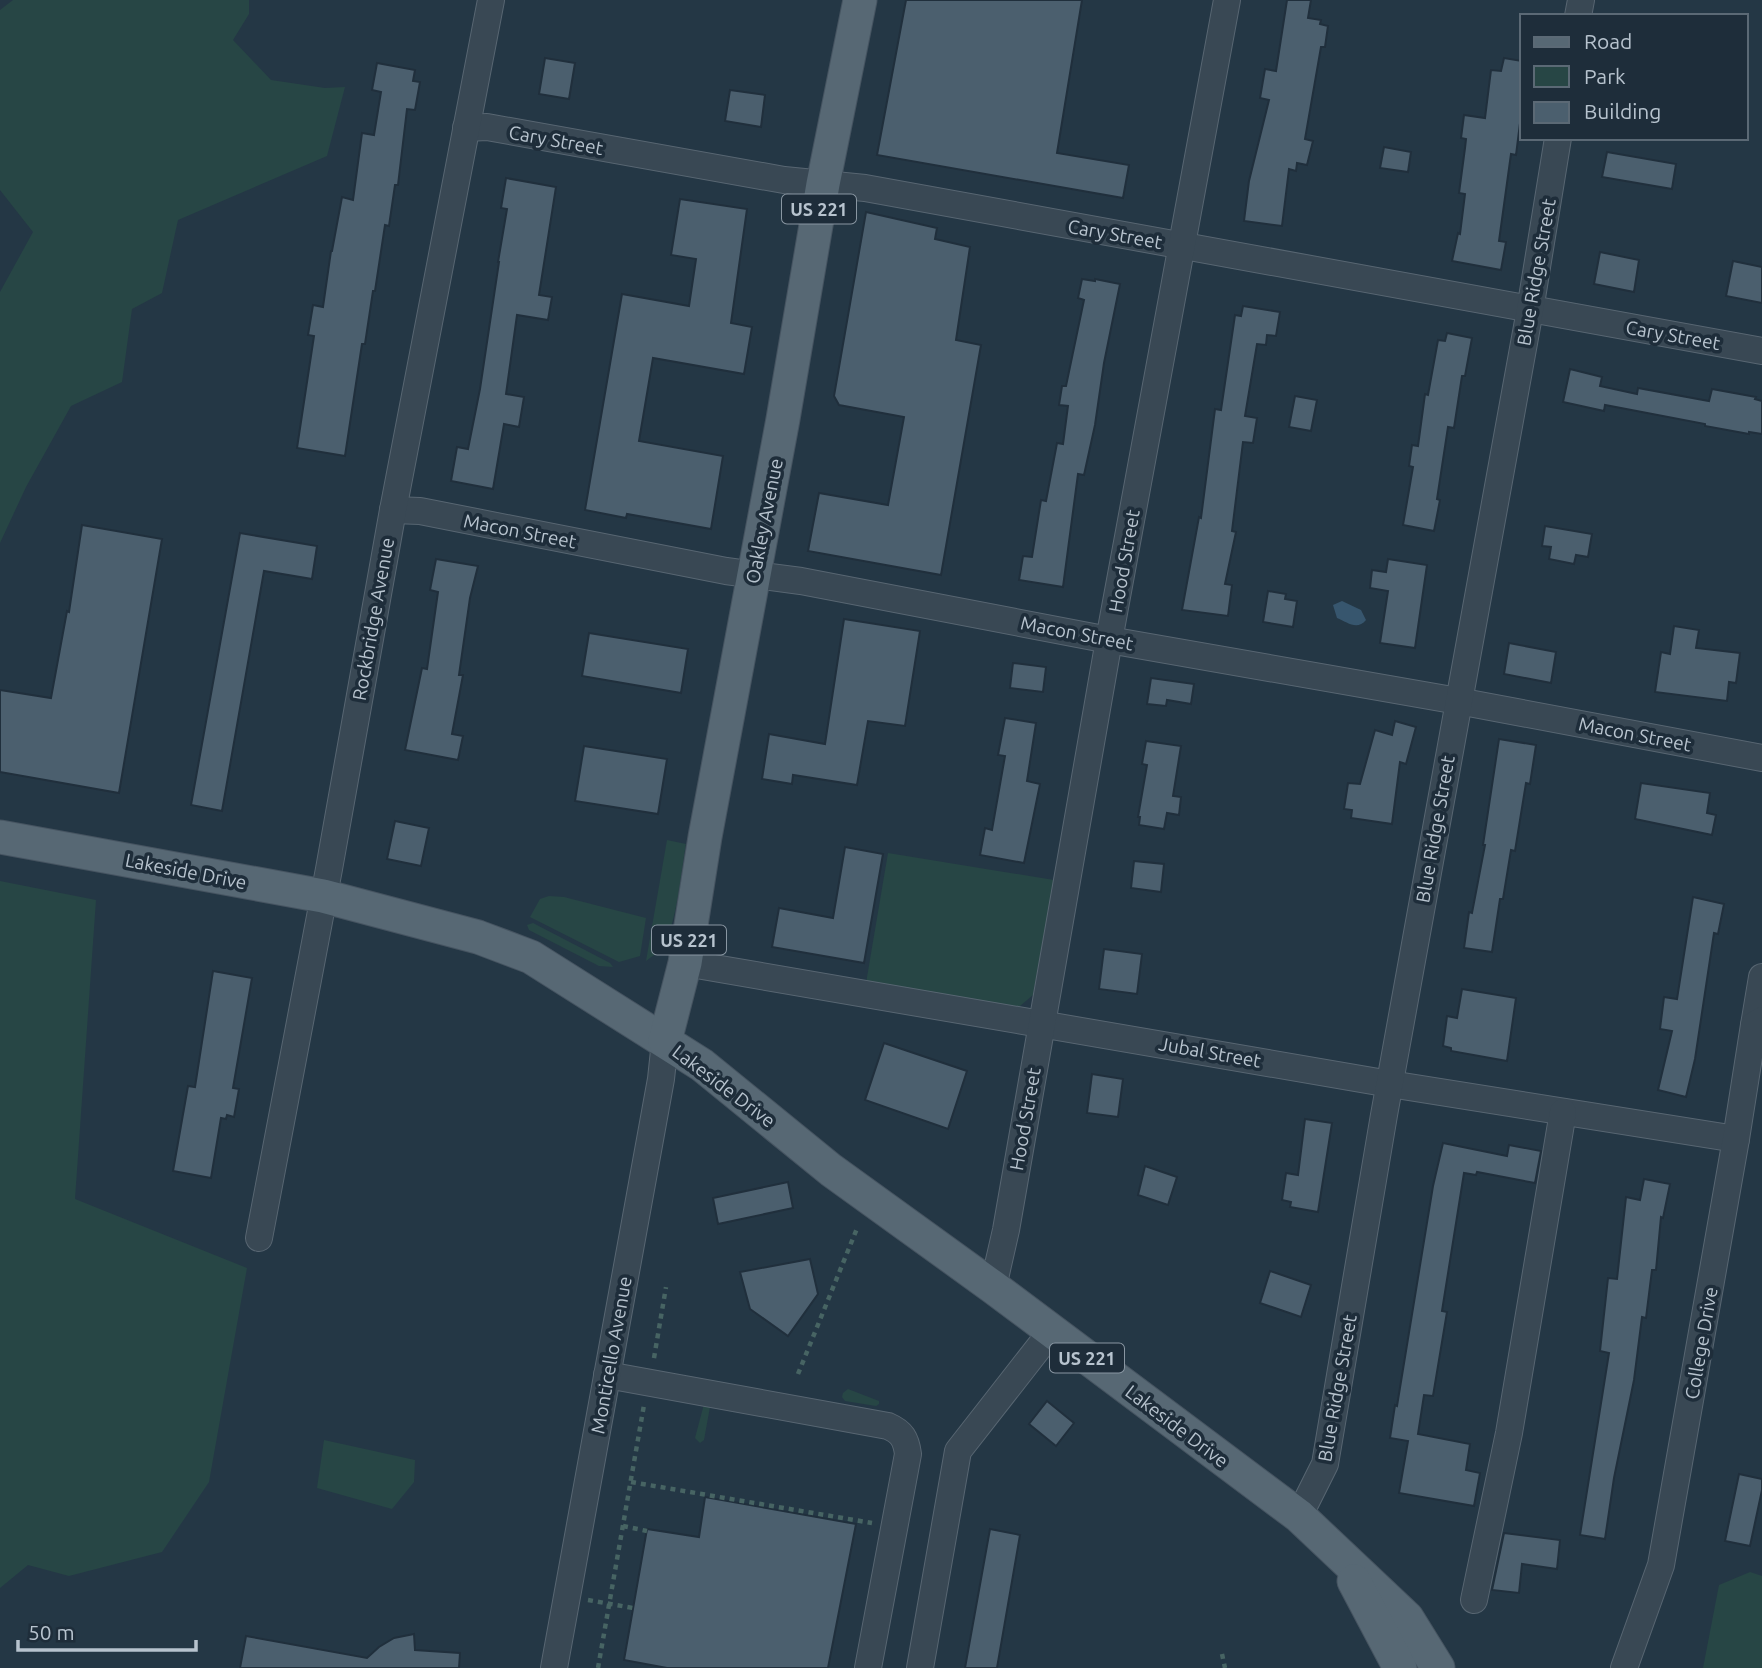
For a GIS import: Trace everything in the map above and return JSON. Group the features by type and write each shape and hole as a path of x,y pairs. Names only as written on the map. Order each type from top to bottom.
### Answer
{"main road":[{"name":"Oakley Avenue","path":"665,1041 685,963 705,837 823,184 860,0"},
{"name":"Lakeside Drive","path":"0,837 323,896 478,937 531,957 702,1065 831,1170 993,1287 1299,1516 1407,1618 1438,1668"},
{"name":"Lakeside Drive","path":"1341,1557 1400,1668"}],"street":[{"name":"Rockbridge Avenue","path":"259,1238 393,510 491,0"},
{"name":"Hood Street","path":"993,1287 1006,1230 1180,245 1227,0"},
{"name":"Cary Street","path":"466,128 487,127 784,180 865,188 1762,351"},
{"name":"Blue Ridge Street","path":"1299,1516 1325,1464 1458,701 1530,310 1558,140"},
{"name":"Macon Street","path":"393,510 420,512 726,571 820,584 1110,640 1762,758"},
{"name":"Jubal Street","path":"685,963 1390,1084 1736,1139"},
{"name":"College Drive","path":"1623,1667 1661,1565 1758,1023 1762,977"},
{"name":"Monticello Avenue","path":"554,1668 657,1103 665,1041"},
{"path":"1474,1600 1509,1433 1563,1112"},
{"path":"920,1668 958,1451 1051,1332"},
{"path":"607,1375 888,1426 898,1431 906,1441 908,1454 868,1668"}],"path":[{"path":"798,1374 858,1226"},
{"path":"653,1364 666,1287"},
{"path":"598,1668 646,1394"},
{"path":"631,1482 880,1525"},
{"path":"623,1526 647,1531"},
{"path":"566,1597 633,1608"},
{"path":"1222,1654 1225,1668"}],"green space":[{"path":"13,0 249,0 249,14 233,40 271,80 325,88 345,87 327,156 178,220 162,293 132,309 122,382 71,406 26,487 0,543 0,292 33,232 0,190 0,10"},
{"path":"667,840 686,844 678,897 672,925 663,946 646,961"},
{"path":"888,853 1054,880 1033,995 1020,1006 1007,1007 866,983"},
{"path":"0,881 96,900 75,1199 247,1268 209,1482 162,1552 69,1576 28,1565 0,1588"},
{"path":"549,896 564,897 646,918 640,956 619,962 530,917 540,899"},
{"path":"533,923 613,967 599,966 529,930 527,925"},
{"path":"848,1389 879,1401 879,1404 876,1406 845,1401 843,1393"},
{"path":"704,1404 710,1407 704,1440 700,1443 695,1438"},
{"path":"324,1440 415,1460 414,1482 392,1509 317,1488"},
{"path":"1750,1572 1762,1576 1762,1668 1703,1668 1719,1585"}],"water":[{"path":"1342,601 1361,610 1366,620 1356,625 1337,618 1333,605"}],"building":[{"path":"906,0 1082,0 1057,153 1129,165 1123,198 877,155"},
{"path":"1287,0 1311,0 1308,18 1321,20 1320,24 1328,26 1325,47 1321,47 1305,139 1313,141 1307,165 1297,163 1296,171 1289,169 1282,226 1244,221 1249,181 1269,100 1260,98 1265,69 1276,71"},
{"path":"545,58 575,63 569,99 539,94"},
{"path":"1504,58 1520,61 1520,123 1516,155 1511,154 1499,241 1506,242 1501,270 1452,261 1458,233 1460,234 1465,194 1459,193 1466,139 1461,138 1464,115 1485,118 1491,70 1501,71"},
{"path":"377,63 415,70 413,81 420,82 415,110 407,109 398,185 395,185 389,226 385,225 365,344 362,344 345,456 297,448 314,336 308,335 313,305 323,307 342,197 353,200 362,133 374,135 381,92 372,90"},
{"path":"730,90 765,95 761,127 725,121"},
{"path":"1384,147 1411,152 1408,172 1380,168"},
{"path":"1607,152 1676,164 1672,189 1602,177"},
{"path":"506,178 556,187 539,295 552,297 548,320 517,315 506,394 524,397 519,427 504,424 493,489 451,481 457,447 468,449 480,389 507,209 501,208"},
{"path":"680,199 747,209 731,323 752,327 744,374 653,358 639,441 723,456 711,529 627,514 626,518 585,510 622,294 689,306 696,259 671,255"},
{"path":"866,212 937,228 935,239 970,247 956,340 981,345 941,575 808,551 819,493 888,505 904,417 839,405 834,396"},
{"path":"1600,252 1639,260 1634,292 1594,284"},
{"path":"1733,261 1762,267 1762,303 1726,296"},
{"path":"1082,279 1120,284 1084,475 1078,474 1063,587 1019,580 1023,556 1032,557 1041,500 1046,501 1057,443 1063,444 1068,406 1059,405 1062,386 1066,386 1084,300 1078,298"},
{"path":"1243,306 1280,312 1276,336 1267,335 1266,345 1257,344 1245,416 1257,418 1253,443 1243,442 1232,531 1236,532 1225,584 1232,585 1228,616 1182,610 1199,517 1201,518 1215,409 1221,410 1235,315 1241,316"},
{"path":"1447,333 1472,338 1465,376 1462,376 1454,428 1448,427 1434,531 1403,525 1413,467 1409,466 1412,445 1418,446 1425,394 1428,395 1438,340 1445,341"},
{"path":"1570,369 1602,377 1600,386 1637,394 1638,388 1709,401 1712,389 1756,397 1755,399 1762,401 1762,434 1705,426 1605,405 1604,411 1563,402"},
{"path":"1295,396 1317,400 1311,431 1289,427"},
{"path":"82,525 162,539 119,793 0,772 0,690 51,698 67,611 69,612"},
{"path":"1545,526 1592,534 1588,557 1576,555 1574,564 1549,559 1551,547 1542,546"},
{"path":"240,533 317,546 312,579 264,571 222,811 191,805"},
{"path":"436,559 478,566 470,598 459,675 463,675 452,734 463,736 458,760 405,750 422,668 427,669 438,592 430,590"},
{"path":"1388,559 1427,565 1415,648 1380,643 1388,591 1370,588 1372,570 1386,572"},
{"path":"1268,591 1286,594 1285,599 1297,601 1293,627 1263,622"},
{"path":"844,619 920,631 905,726 868,721 857,785 793,775 792,784 762,779 769,734 825,744"},
{"path":"1674,626 1699,630 1696,648 1740,653 1736,683 1729,682 1727,701 1655,692 1661,652 1670,654"},
{"path":"589,633 688,649 681,693 582,676"},
{"path":"1509,643 1556,652 1551,683 1504,674"},
{"path":"1013,663 1046,667 1043,692 1010,688"},
{"path":"1151,678 1194,684 1191,704 1167,700 1166,706 1147,704"},
{"path":"1005,718 1036,723 1027,781 1040,784 1024,863 980,855 985,828 992,830 1005,756 998,755"},
{"path":"1395,721 1416,727 1406,764 1400,762 1392,824 1351,818 1352,810 1344,809 1348,783 1360,784 1375,730 1392,735"},
{"path":"1499,739 1536,745 1530,784 1526,783 1515,851 1511,850 1503,899 1500,899 1492,952 1464,948 1469,912 1472,913 1485,845"},
{"path":"1146,741 1181,746 1173,796 1181,797 1179,815 1167,813 1164,829 1139,825 1147,765 1142,764"},
{"path":"584,746 667,759 658,814 575,801"},
{"path":"1641,783 1710,793 1707,813 1716,815 1712,835 1635,819"},
{"path":"395,821 429,828 421,866 387,859"},
{"path":"845,847 883,854 864,963 772,947 779,908 833,918"},
{"path":"1134,861 1164,864 1161,892 1131,888"},
{"path":"1693,897 1724,904 1718,934 1714,933 1695,1059 1686,1097 1658,1090 1672,1031 1660,1029 1664,997 1677,999"},
{"path":"1104,949 1142,954 1137,994 1099,989"},
{"path":"213,971 252,978 233,1088 239,1089 234,1117 227,1115 226,1119 221,1118 211,1178 173,1171 188,1086 195,1087"},
{"path":"1462,989 1516,998 1507,1061 1451,1051 1451,1048 1443,1046 1447,1016 1457,1018"},
{"path":"884,1043 967,1071 948,1129 865,1100"},
{"path":"1092,1074 1123,1079 1118,1117 1087,1113"},
{"path":"1305,1119 1332,1123 1318,1212 1290,1207 1291,1202 1282,1200 1286,1173 1298,1175"},
{"path":"1443,1143 1507,1156 1509,1145 1541,1151 1535,1183 1477,1172 1476,1175 1464,1173 1442,1311 1447,1312 1433,1396 1424,1395 1418,1434 1470,1444 1466,1470 1480,1473 1474,1506 1399,1493 1408,1441 1390,1438 1433,1186"},
{"path":"1145,1166 1177,1177 1168,1205 1138,1195"},
{"path":"1644,1179 1670,1184 1663,1218 1661,1217 1656,1270 1652,1270 1646,1318 1642,1317 1634,1380 1605,1539 1580,1535 1609,1353 1600,1351 1608,1278 1617,1279 1626,1197 1640,1200"},
{"path":"788,1182 793,1208 718,1224 713,1198"},
{"path":"810,1259 818,1294 788,1336 750,1309 740,1272"},
{"path":"1270,1271 1311,1285 1301,1317 1260,1303"},
{"path":"1047,1401 1074,1423 1056,1446 1029,1424"},
{"path":"1739,1474 1762,1479 1750,1546 1725,1541"},
{"path":"705,1497 856,1524 828,1668 667,1668 624,1660 647,1529 699,1537"},
{"path":"990,1529 1020,1535 997,1668 965,1668"},
{"path":"1504,1533 1560,1540 1557,1569 1522,1564 1519,1593 1492,1590"},
{"path":"414,1634 415,1650 460,1653 459,1668 240,1668 246,1636 367,1658 394,1638"}]}
